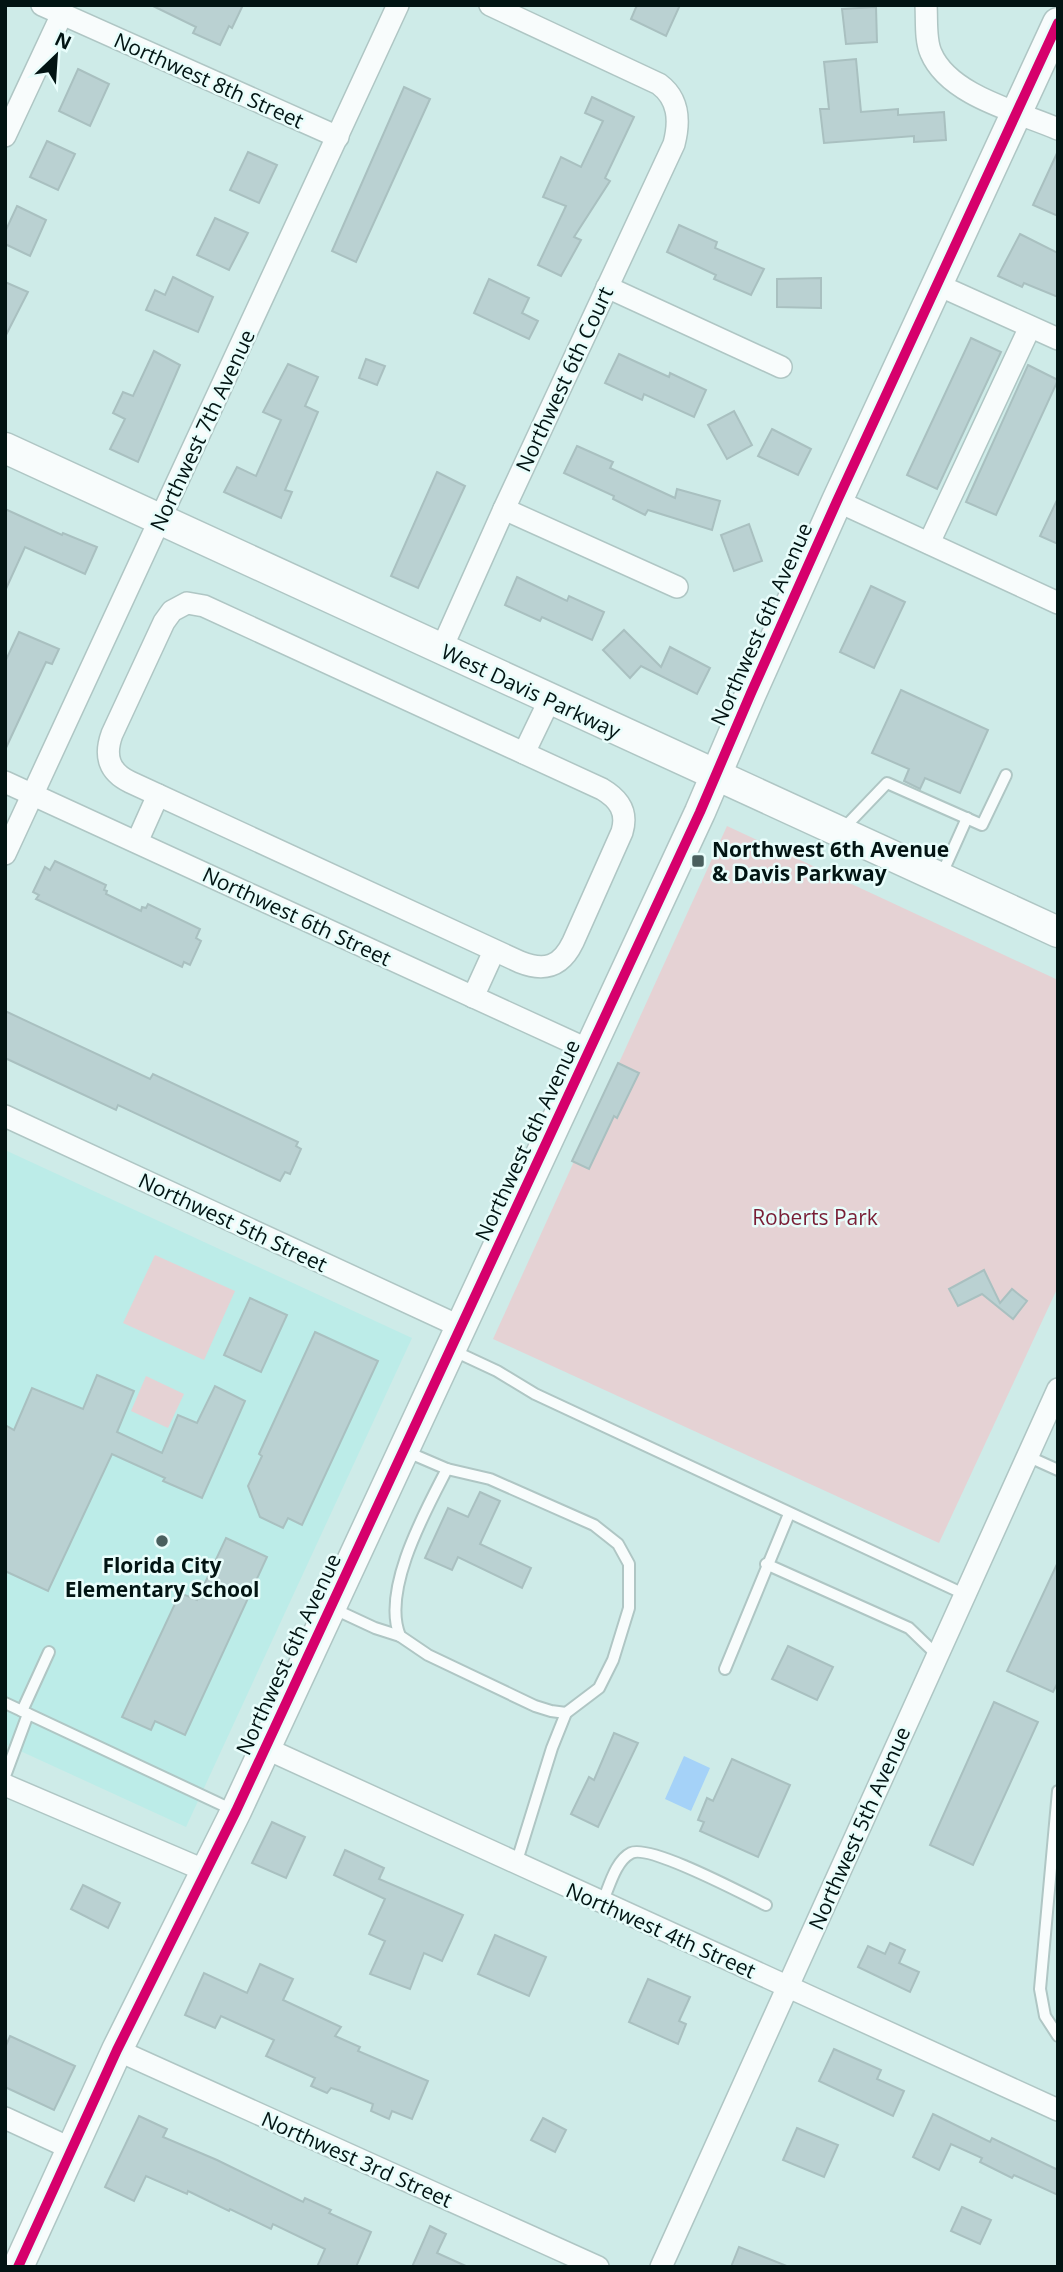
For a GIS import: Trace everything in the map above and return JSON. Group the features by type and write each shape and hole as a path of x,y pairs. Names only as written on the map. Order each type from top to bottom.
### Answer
{"street":[{"name":"Northwest 8th Street","path":"42,5 338,137"},
{"name":"Northwest 7th Avenue","path":"5,854 398,5"},
{"name":"Northwest 6th Court","path":"441,650 674,144 678,125 676,107 668,92 653,81 490,5"},
{"path":"926,5 930,51 938,67 957,85 980,98 1058,130"},
{"path":"5,136 62,14"},
{"name":"Northwest 6th Avenue","path":"18,2267 117,2050 236,1811 331,1608 716,775 837,501 1058,23"},
{"path":"936,284 1058,340"},
{"path":"607,287 782,368"},
{"path":"929,543 1030,327"},
{"name":"West Davis Parkway","path":"5,448 1058,932"},
{"path":"837,501 1058,603"},
{"path":"504,509 677,587"},
{"path":"187,603 204,606 524,753 611,794 622,809 624,826 573,942 558,964 548,968 531,967 494,951 120,777 110,765 107,749 164,622 173,611 187,603"},
{"path":"524,753 550,699"},
{"name":"Northwest 6th Street","path":"5,782 589,1050"},
{"path":"137,842 158,795"},
{"path":"473,997 494,951"},
{"name":"Northwest 5th Street","path":"5,1116 456,1338"},
{"name":"Northwest 5th Avenue","path":"661,2267 1027,1456 1046,1425 1058,1389"},
{"name":"Northwest 4th Street","path":"265,1748 1058,2110"},
{"path":"5,1785 206,1871"},
{"name":"Northwest 3rd Street","path":"117,2050 598,2267"},
{"path":"5,2118 72,2149"}],"lane":[{"path":"840,832 887,783 982,825 1006,775"},
{"path":"940,878 967,818"},
{"path":"456,1338 497,1371 535,1394 964,1594"},
{"path":"403,1450 447,1469 490,1479 583,1520 611,1537 625,1553 629,1564 630,1596 621,1639 599,1688 566,1713 551,1748 516,1864"},
{"path":"1027,1456 1058,1470"},
{"path":"400,1636 396,1618 405,1562 414,1534 447,1469"},
{"path":"725,1670 766,1564 789,1514"},
{"path":"766,1564 909,1628 937,1654"},
{"path":"331,1608 400,1636 428,1655 535,1706 566,1713"},
{"path":"5,1776 25,1712 49,1652"},
{"path":"5,1703 236,1811"},
{"path":"1058,1791 1040,1989 1045,2016 1058,2036"},
{"path":"602,1903 619,1865 630,1853 646,1851 766,1905"}],"shaded area":[{"name":"Florida City Elementary School","path":"5,1150 412,1338 186,1827 5,1744"},
{"path":"684,1756 710,1768 691,1811 665,1799"}],"green space":[{"name":"Roberts Park","path":"727,826 1058,980 1058,1287 939,1543 493,1339"},
{"path":"155,1255 235,1291 204,1360 123,1323"},
{"path":"146,1376 184,1394 168,1428 131,1411"}],"building":[{"path":"151,5 243,5 220,45 193,33 196,27"},
{"path":"637,5 680,5 666,36 631,19"},
{"path":"876,7 877,42 846,44 842,9"},
{"path":"856,59 861,112 898,109 898,115 944,112 946,140 914,142 914,136 824,143 820,109 829,109 824,62"},
{"path":"78,69 109,84 90,126 59,111"},
{"path":"404,87 430,99 356,262 332,251"},
{"path":"592,97 634,117 605,178 610,181 574,237 581,240 561,276 538,265 566,206 543,197 561,157 581,167 603,121 585,113"},
{"path":"47,141 75,154 58,190 30,177"},
{"path":"1058,151 1058,216 1033,205"},
{"path":"248,152 277,165 259,203 230,190"},
{"path":"17,206 46,220 30,256 5,244 5,232"},
{"path":"215,218 248,233 229,270 197,255"},
{"path":"679,225 717,242 715,248 764,269 751,295 714,279 716,275 667,252"},
{"path":"1020,234 1058,253 1058,297 1024,283 1022,287 998,276"},
{"path":"173,277 213,297 198,332 146,310 155,290 165,295"},
{"path":"821,278 821,308 777,307 777,279"},
{"path":"489,279 529,298 522,313 538,321 529,339 474,313"},
{"path":"5,282 28,292 5,337"},
{"path":"971,338 1001,352 937,489 907,475"},
{"path":"154,351 180,365 138,462 110,449 125,419 113,413 123,392 133,396"},
{"path":"619,354 669,377 670,373 706,390 694,417 644,394 642,400 605,383"},
{"path":"366,359 385,366 377,385 359,378"},
{"path":"288,364 318,377 305,406 318,412 285,490 292,492 281,518 224,492 237,467 256,476 281,420 263,412"},
{"path":"1028,365 1058,380 996,515 966,502"},
{"path":"734,411 752,445 727,459 708,425"},
{"path":"772,429 811,449 798,475 758,456"},
{"path":"577,446 613,462 610,468 675,498 677,489 720,501 712,530 648,510 645,515 613,499 614,496 564,473"},
{"path":"437,472 465,486 418,588 391,576"},
{"path":"1058,498 1058,544 1040,536"},
{"path":"5,509 62,535 63,533 97,547 85,574 25,547 5,591"},
{"path":"749,524 762,561 734,571 721,535"},
{"path":"517,577 567,601 569,596 604,612 592,640 542,617 540,621 505,605"},
{"path":"871,586 905,602 874,668 840,652"},
{"path":"624,630 661,667 670,647 710,668 697,694 641,666 630,678 603,650"},
{"path":"19,632 59,649 52,664 46,662 5,750 5,662"},
{"path":"901,690 988,730 960,793 925,778 920,789 904,781 909,769 872,753"},
{"path":"55,861 106,885 106,894 141,911 142,907 146,908 148,904 200,929 196,938 201,941 190,965 184,962 182,967 36,899 39,895 33,892 45,867 50,870"},
{"path":"5,1011 150,1079 153,1074 298,1142 296,1146 301,1149 290,1174 285,1172 280,1181 118,1105 116,1110 5,1058"},
{"path":"618,1063 639,1073 617,1118 614,1116 589,1169 572,1161"},
{"path":"984,1270 1000,1303 1012,1289 1027,1301 1013,1319 982,1294 958,1306 949,1289"},
{"path":"250,1298 287,1315 261,1372 224,1355"},
{"path":"315,1332 378,1361 302,1525 288,1518 283,1528 260,1517 248,1486 262,1456 259,1454"},
{"path":"97,1375 134,1391 117,1432 162,1453 178,1415 197,1423 215,1386 245,1401 202,1498 112,1454 48,1591 5,1571 5,1425 14,1430 32,1388 83,1409"},
{"path":"480,1492 500,1501 480,1544 531,1568 522,1588 458,1557 452,1570 425,1558 448,1508 468,1517"},
{"path":"226,1538 267,1557 185,1735 155,1721 151,1730 122,1717 180,1593 197,1600"},
{"path":"1058,1562 1058,1682 1053,1692 1007,1671"},
{"path":"788,1646 833,1667 817,1700 772,1679"},
{"path":"994,1702 1038,1722 973,1865 930,1845"},
{"path":"614,1733 638,1743 598,1827 571,1814 589,1777 594,1780"},
{"path":"732,1759 790,1785 758,1857 700,1831 704,1822 698,1820 707,1798 713,1801"},
{"path":"272,1822 305,1837 286,1878 252,1863"},
{"path":"345,1850 384,1868 379,1879 463,1915 442,1961 424,1953 410,1989 370,1974 385,1941 369,1934 385,1899 334,1875"},
{"path":"83,1885 120,1903 108,1928 71,1909"},
{"path":"495,1935 546,1957 529,1996 478,1974"},
{"path":"890,1943 905,1950 899,1963 919,1972 910,1992 858,1967 868,1946 885,1954"},
{"path":"260,1964 293,1979 283,2000 341,2027 335,2036 360,2047 358,2051 428,2081 412,2119 392,2111 389,2119 371,2111 373,2104 331,2088 327,2093 311,2086 315,2078 266,2056 274,2040 221,2016 215,2028 185,2015 204,1973 247,1993"},
{"path":"648,1979 690,1997 679,2021 686,2024 678,2044 629,2022"},
{"path":"10,2036 75,2066 54,2110 5,2087 5,2048"},
{"path":"834,2049 881,2070 877,2079 904,2091 893,2116 819,2081"},
{"path":"933,2114 990,2142 992,2138 1058,2170 1058,2195 1014,2175 1012,2178 980,2162 982,2158 951,2144 939,2170 913,2157"},
{"path":"139,2116 167,2129 163,2137 303,2202 305,2198 331,2210 329,2213 371,2232 356,2267 317,2267 325,2249 273,2224 271,2229 188,2191 187,2194 146,2176 134,2201 105,2187"},
{"path":"543,2118 566,2130 555,2152 531,2140"},
{"path":"797,2128 838,2145 824,2177 783,2160"},
{"path":"962,2207 991,2220 980,2244 951,2231"},
{"path":"430,2226 446,2234 437,2253 468,2267 412,2267"},
{"path":"739,2247 787,2266 731,2267"}],"cycle path":[{"path":"18,2267 117,2050 236,1811 700,812 837,501 1058,23"}],"place":[{"name":"Northwest 6th Avenue & Davis Parkway","path":"698,861"},
{"name":"Florida City Elementary School","path":"162,1541"}]}
